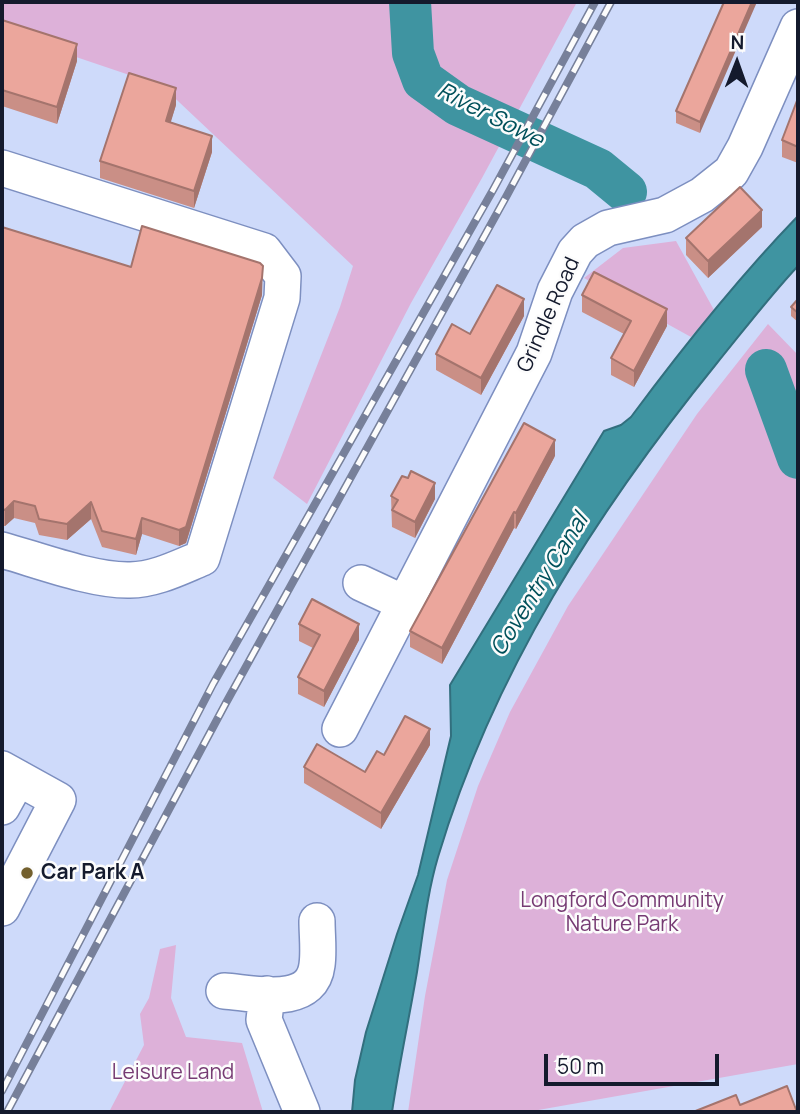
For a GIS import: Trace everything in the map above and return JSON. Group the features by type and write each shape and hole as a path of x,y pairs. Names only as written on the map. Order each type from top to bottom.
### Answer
{"street":[{"name":"Grindle Road","path":"340,729 534,353 555,291 575,252 608,228 665,215 702,195 731,172 798,29"},
{"path":"2,169 264,251 283,276 282,298 202,558 169,572 130,580 94,576 2,550"},
{"path":"361,583 404,603"},
{"path":"2,908 58,800 7,785"},
{"path":"225,991 292,994 304,989 314,979 317,965 317,921"},
{"path":"267,994 264,1020 302,1112"}],"green space":[{"path":"2,2 577,2 411,303 307,504 273,478 340,307 353,266 162,86 2,32"},
{"path":"676,241 714,310 691,337 584,278 623,248"},
{"name":"Longford Community Nature Park","path":"768,324 798,355 798,1064 527,1112 408,1112 425,996 447,880 478,786 510,712 568,606 697,414"},
{"name":"Leisure Land","path":"176,945 171,998 186,1037 242,1043 263,1112 109,1112 144,1045 140,1014 149,998 160,949"}],"water":[{"name":"Coventry Canal","path":"798,216 798,266 717,363 631,477 553,596 519,659 488,723 461,789 434,871 392,1112 352,1112 355,1080 366,1032 418,875 451,736 450,685 604,431 621,425 631,417 711,314"}],"building":[{"path":"724,2 752,2 700,122 676,111"},
{"path":"2,20 77,44 57,107 2,90"},
{"path":"129,73 176,88 166,121 212,136 194,191 100,161"},
{"path":"798,98 798,147 782,140"},
{"path":"740,187 762,210 708,261 686,238"},
{"path":"142,226 263,266 262,278 186,527 179,530 142,518 136,539 102,531 91,502 67,524 39,519 35,506 14,501 5,510 2,509 2,227 131,267"},
{"path":"594,272 667,309 634,371 611,358 631,321 582,295"},
{"path":"497,285 524,299 481,378 436,354 452,324 470,334"},
{"path":"798,299 798,313 791,307"},
{"path":"524,423 555,440 442,648 410,631"},
{"path":"411,471 435,483 415,522 392,510 398,500 391,496 402,476 408,478"},
{"path":"312,599 359,624 324,691 298,677 320,635 299,624"},
{"path":"405,716 430,729 381,813 304,767 317,744 365,772 377,751 384,755"},
{"path":"787,1086 797,1112 693,1112 736,1095 740,1105"}],"waterway":[{"name":"River Sowe","path":"410,2 413,53 423,80 458,105 598,169 626,192"},
{"name":"River Sowe","path":"766,370 798,458"}],"railway":[{"path":"2,1091 213,684 493,190 595,2"},
{"path":"7,1112 227,701 611,2"}],"place":[{"name":"Car Park A","path":"27,873"}]}
